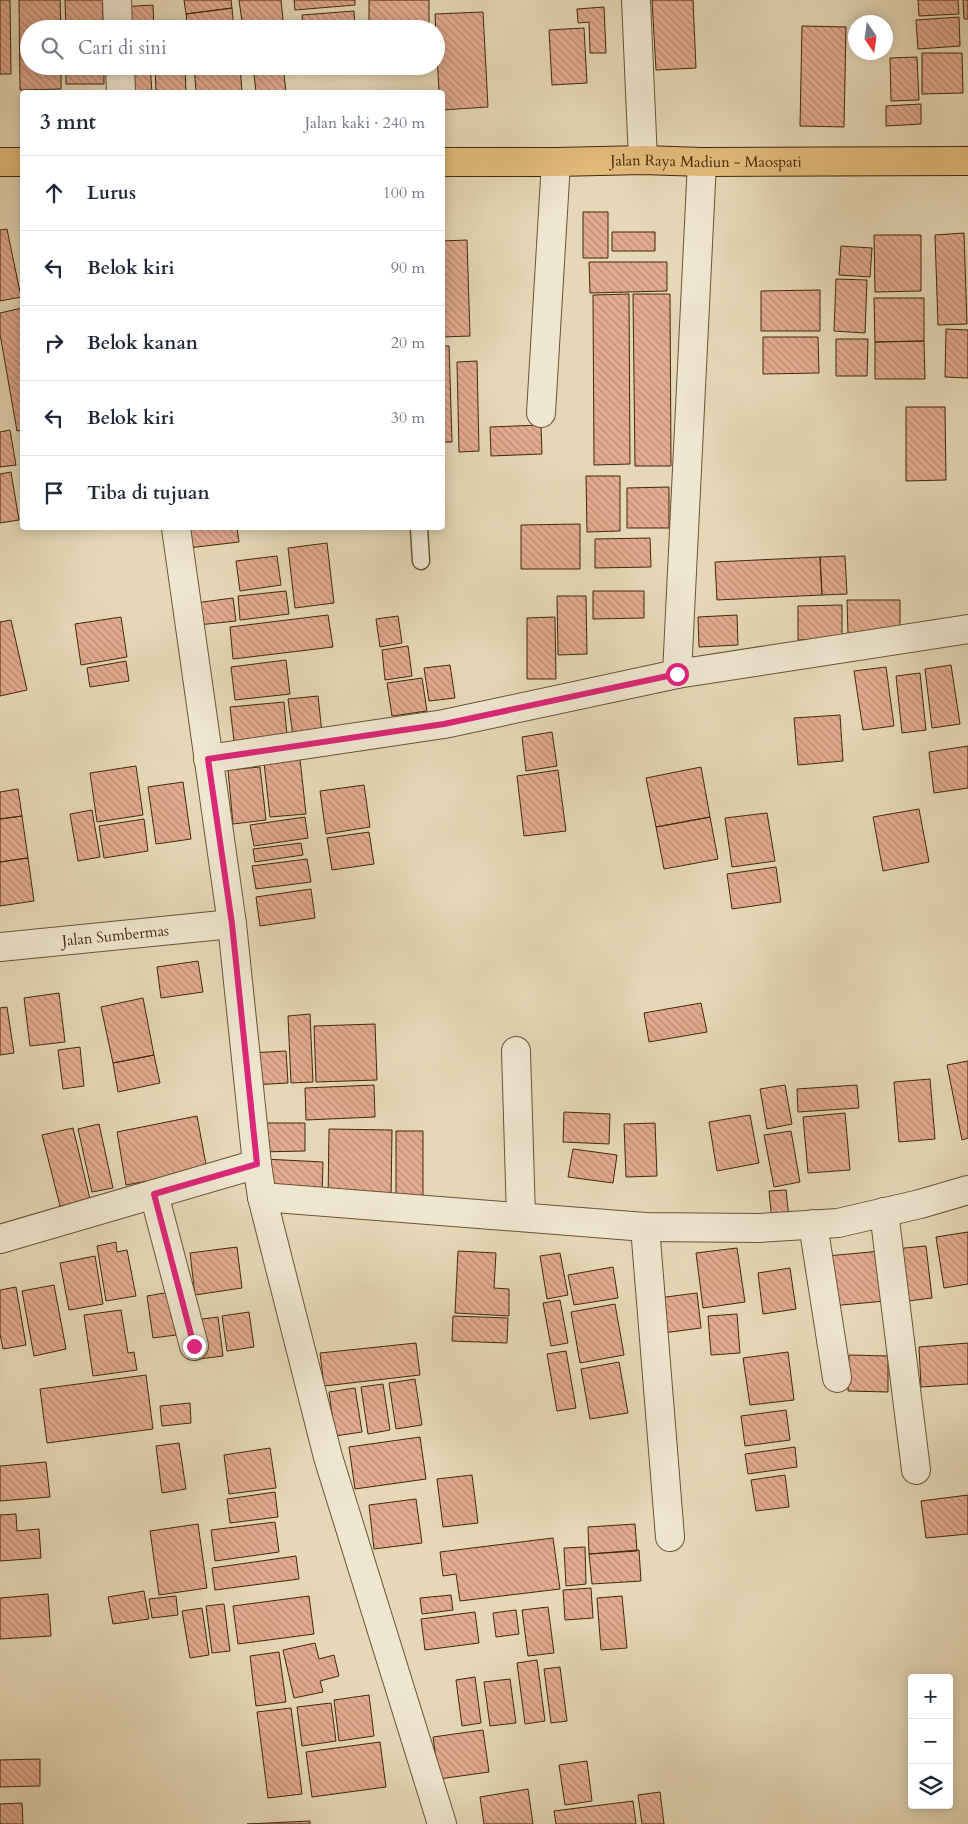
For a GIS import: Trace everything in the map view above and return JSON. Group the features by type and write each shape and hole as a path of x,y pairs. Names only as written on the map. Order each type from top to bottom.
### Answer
{"highway":[{"name":"Jalan Raya Madiun - Maospati","path":"445,162 644,160 702,162 968,161"},
{"path":"0,162 20,162"}],"street":[{"path":"117,0 118,20"},
{"path":"636,0 644,160"},
{"path":"120,75 121,90"},
{"path":"542,413 556,162"},
{"path":"677,674 702,162"},
{"path":"176,530 232,924 262,1197 328,1457 442,1824"},
{"path":"208,759 444,724 677,674 968,629"},
{"name":"Jalan Sumbermas","path":"0,947 232,924"},
{"path":"516,1051 521,1217"},
{"path":"0,1239 257,1164"},
{"path":"262,1197 645,1227 759,1228 838,1223 968,1190"},
{"path":"154,1194 194,1346"},
{"path":"884,1212 916,1470"},
{"path":"813,1224 837,1378"},
{"path":"645,1227 670,1536"}],"lane":[{"path":"419,530 421,560"}],"building":[{"path":"0,0 10,0 11,74 0,74"},
{"path":"19,0 60,0 61,20 20,20 20,75 61,75 61,89 20,90"},
{"path":"65,0 103,0 103,20 66,20"},
{"path":"184,0 231,0 232,8 186,14"},
{"path":"239,0 281,0 283,20 242,20"},
{"path":"294,0 355,0 355,5 295,10"},
{"path":"369,0 429,0 429,20 369,20"},
{"path":"652,0 693,0 696,68 656,70"},
{"path":"918,0 958,0 959,14 919,16"},
{"path":"963,0 968,0 968,19 964,19"},
{"path":"153,5 154,20 121,20 120,7"},
{"path":"604,7 606,53 590,53 589,22 578,23 577,9"},
{"path":"232,8 233,20 187,20 186,14"},
{"path":"354,11 354,20 302,20 302,15"},
{"path":"483,12 488,107 445,110 445,90 439,90 438,75 445,75 445,20 435,20 435,14"},
{"path":"959,17 960,46 918,49 916,20"},
{"path":"802,26 846,27 844,127 800,126"},
{"path":"584,28 587,83 552,85 549,30"},
{"path":"922,53 962,53 963,93 922,94"},
{"path":"917,57 919,100 891,101 890,60 893,60 893,58"},
{"path":"66,75 104,75 104,84 66,84"},
{"path":"121,75 151,75 152,90 122,90"},
{"path":"155,75 185,75 186,90 156,90"},
{"path":"195,75 241,75 242,90 196,90"},
{"path":"254,75 284,75 286,90 256,90"},
{"path":"921,104 921,124 886,126 886,106"},
{"path":"583,212 608,212 608,258 583,258"},
{"path":"7,229 20,297 0,301 0,230"},
{"path":"612,232 655,232 655,251 612,251"},
{"path":"964,233 967,324 938,325 935,235"},
{"path":"874,235 921,235 921,291 875,292"},
{"path":"467,240 470,336 445,337 445,241"},
{"path":"841,246 872,248 870,277 839,275"},
{"path":"589,262 667,262 667,291 590,293"},
{"path":"836,279 867,280 865,333 834,331"},
{"path":"820,290 820,331 761,331 761,291"},
{"path":"629,294 630,464 594,465 593,295"},
{"path":"633,294 670,294 671,466 635,466"},
{"path":"874,298 924,298 924,341 875,342"},
{"path":"20,308 20,430 17,431 0,334 0,313"},
{"path":"946,329 968,330 968,378 945,377"},
{"path":"763,337 818,337 819,373 763,374"},
{"path":"836,339 868,339 867,376 836,376"},
{"path":"924,341 925,379 875,379 875,342"},
{"path":"445,346 449,346 452,442 445,442"},
{"path":"477,361 479,451 459,452 457,362"},
{"path":"906,407 945,407 946,480 906,481"},
{"path":"541,425 542,454 491,456 490,427"},
{"path":"10,430 16,465 0,467 0,432"},
{"path":"11,472 19,520 0,523 0,474"},
{"path":"586,476 620,476 620,531 587,532"},
{"path":"669,487 669,528 627,528 627,488"},
{"path":"580,524 580,569 521,569 521,525"},
{"path":"186,530 237,530 239,542 188,548"},
{"path":"650,538 651,567 595,568 595,539"},
{"path":"327,543 334,603 295,608 288,548"},
{"path":"277,556 281,585 240,591 236,561"},
{"path":"845,556 847,594 822,595 820,557"},
{"path":"820,557 822,595 717,600 715,562"},
{"path":"286,591 289,614 240,620 238,596"},
{"path":"593,591 644,591 644,618 593,619"},
{"path":"557,596 586,596 587,654 558,655"},
{"path":"233,598 236,621 198,625 195,603"},
{"path":"847,600 900,600 900,633 848,634"},
{"path":"842,605 842,639 798,640 798,606"},
{"path":"328,615 333,647 233,659 230,627"},
{"path":"737,615 738,645 699,647 698,617"},
{"path":"398,616 402,643 380,647 376,619"},
{"path":"121,617 127,657 81,665 75,624"},
{"path":"555,617 556,679 527,679 527,618"},
{"path":"11,620 27,690 0,696 0,622"},
{"path":"408,646 412,676 385,680 382,650"},
{"path":"286,660 290,694 235,700 231,667"},
{"path":"126,661 129,681 90,687 87,668"},
{"path":"450,665 455,698 429,701 424,668"},
{"path":"951,665 960,724 932,728 925,669"},
{"path":"886,667 894,726 863,730 854,671"},
{"path":"920,673 926,730 902,733 896,676"},
{"path":"422,678 427,711 392,716 387,683"},
{"path":"318,696 322,733 293,736 288,699"},
{"path":"284,702 287,736 234,741 230,707"},
{"path":"840,715 843,761 798,765 794,718"},
{"path":"552,732 557,766 526,771 522,737"},
{"path":"968,746 968,788 934,793 929,752"},
{"path":"300,759 306,814 270,817 264,763"},
{"path":"136,766 143,815 97,822 90,773"},
{"path":"260,767 266,820 233,824 228,770"},
{"path":"701,767 710,817 656,827 646,778"},
{"path":"558,770 566,831 524,836 517,776"},
{"path":"183,782 191,839 156,844 148,787"},
{"path":"364,785 370,827 326,834 320,791"},
{"path":"18,789 22,816 0,819 0,792"},
{"path":"919,809 929,862 883,871 873,817"},
{"path":"92,810 100,857 78,861 70,814"},
{"path":"767,813 775,861 732,867 725,818"},
{"path":"22,816 28,858 0,862 0,819"},
{"path":"305,817 308,838 254,846 250,825"},
{"path":"710,817 718,859 664,869 656,827"},
{"path":"144,819 148,851 104,858 99,826"},
{"path":"369,832 374,864 332,870 327,838"},
{"path":"301,843 303,855 255,862 253,849"},
{"path":"28,858 34,901 0,906 0,862"},
{"path":"307,859 311,882 256,889 252,866"},
{"path":"776,867 781,902 732,909 727,874"},
{"path":"311,889 315,918 260,926 256,897"},
{"path":"198,961 203,992 161,998 157,967"},
{"path":"59,993 65,1042 30,1046 24,998"},
{"path":"143,998 154,1055 113,1063 101,1007"},
{"path":"701,1003 707,1032 649,1042 644,1013"},
{"path":"7,1007 14,1053 0,1055 0,1008"},
{"path":"310,1014 313,1082 291,1083 288,1016"},
{"path":"375,1024 377,1080 316,1082 314,1026"},
{"path":"80,1047 84,1086 63,1089 58,1050"},
{"path":"286,1051 288,1083 251,1085 250,1053"},
{"path":"154,1055 160,1083 118,1092 113,1063"},
{"path":"968,1061 968,1138 962,1140 947,1065"},
{"path":"930,1079 935,1139 899,1142 894,1082"},
{"path":"374,1085 375,1117 306,1120 305,1088"},
{"path":"785,1085 792,1124 767,1129 760,1089"},
{"path":"857,1085 859,1108 798,1112 797,1089"},
{"path":"564,1112 610,1114 609,1144 563,1142"},
{"path":"845,1113 850,1170 808,1173 803,1117"},
{"path":"750,1115 759,1163 717,1171 709,1122"},
{"path":"197,1116 207,1170 126,1185 117,1132"},
{"path":"258,1123 305,1123 305,1151 259,1152"},
{"path":"655,1123 657,1176 626,1177 624,1124"},
{"path":"99,1124 113,1188 92,1192 78,1129"},
{"path":"73,1128 90,1199 60,1206 42,1135"},
{"path":"329,1129 392,1130 391,1200 328,1200"},
{"path":"396,1131 423,1131 423,1202 396,1202"},
{"path":"791,1131 800,1182 774,1187 764,1135"},
{"path":"573,1149 617,1155 613,1183 568,1177"},
{"path":"264,1159 323,1162 322,1194 262,1192"},
{"path":"786,1190 789,1219 772,1221 769,1191"},
{"path":"968,1232 968,1284 944,1288 936,1237"},
{"path":"116,1242 117,1252 127,1250 136,1296 106,1301 97,1246"},
{"path":"926,1246 932,1298 900,1302 894,1249"},
{"path":"237,1247 242,1288 195,1295 190,1253"},
{"path":"737,1248 745,1302 703,1308 696,1253"},
{"path":"458,1251 496,1253 494,1288 509,1289 509,1316 455,1313"},
{"path":"881,1251 885,1301 831,1306 827,1256"},
{"path":"560,1253 568,1295 547,1299 540,1256"},
{"path":"95,1256 103,1304 69,1310 60,1263"},
{"path":"613,1267 618,1298 574,1305 568,1275"},
{"path":"790,1268 796,1309 763,1314 758,1273"},
{"path":"54,1285 66,1349 34,1356 22,1291"},
{"path":"16,1287 26,1345 3,1349 0,1334 0,1290"},
{"path":"170,1292 176,1335 153,1338 147,1296"},
{"path":"697,1293 701,1328 663,1333 658,1298"},
{"path":"560,1300 568,1343 551,1346 543,1303"},
{"path":"615,1304 624,1355 580,1363 571,1312"},
{"path":"121,1310 128,1353 134,1352 137,1370 93,1376 84,1315"},
{"path":"249,1312 254,1347 227,1351 222,1316"},
{"path":"737,1314 740,1353 711,1355 708,1316"},
{"path":"453,1316 508,1318 507,1343 452,1341"},
{"path":"218,1317 223,1356 199,1359 194,1320"},
{"path":"416,1343 420,1375 324,1386 320,1353"},
{"path":"968,1343 968,1384 921,1387 919,1347"},
{"path":"566,1351 576,1408 557,1411 547,1354"},
{"path":"788,1352 794,1400 750,1405 743,1358"},
{"path":"849,1355 888,1356 888,1392 848,1391"},
{"path":"619,1362 628,1413 590,1419 581,1369"},
{"path":"146,1375 153,1429 47,1443 40,1389"},
{"path":"415,1379 422,1425 396,1429 389,1383"},
{"path":"383,1384 390,1430 368,1434 361,1387"},
{"path":"355,1388 362,1432 335,1436 329,1392"},
{"path":"190,1403 191,1423 162,1426 160,1406"},
{"path":"786,1410 790,1440 745,1446 741,1416"},
{"path":"420,1437 426,1479 355,1489 349,1447"},
{"path":"179,1443 186,1489 162,1493 156,1446"},
{"path":"795,1447 797,1467 748,1474 745,1454"},
{"path":"270,1448 276,1488 229,1494 224,1455"},
{"path":"46,1462 50,1497 0,1501 0,1466"},
{"path":"472,1475 478,1523 443,1527 437,1479"},
{"path":"785,1475 789,1507 756,1511 751,1480"},
{"path":"275,1492 278,1517 230,1523 227,1499"},
{"path":"968,1495 968,1534 926,1538 921,1501"},
{"path":"416,1499 422,1543 374,1549 369,1505"},
{"path":"16,1514 17,1531 39,1529 41,1558 0,1561 0,1515"},
{"path":"275,1522 279,1552 215,1561 211,1530"},
{"path":"198,1524 207,1588 159,1595 150,1531"},
{"path":"635,1524 637,1551 589,1554 588,1527"},
{"path":"553,1538 560,1589 460,1601 456,1574 443,1576 440,1552"},
{"path":"585,1547 586,1584 566,1586 564,1548"},
{"path":"639,1550 641,1581 592,1584 589,1554"},
{"path":"296,1556 299,1579 215,1590 212,1568"},
{"path":"591,1588 593,1618 565,1620 563,1590"},
{"path":"144,1591 149,1619 113,1624 108,1597"},
{"path":"48,1594 51,1636 0,1639 0,1598"},
{"path":"451,1595 453,1610 422,1614 420,1598"},
{"path":"176,1596 178,1615 152,1618 149,1599"},
{"path":"309,1596 314,1634 238,1644 233,1606"},
{"path":"622,1596 627,1648 601,1650 597,1598"},
{"path":"224,1604 230,1651 212,1653 206,1606"},
{"path":"548,1607 554,1653 528,1656 522,1610"},
{"path":"202,1608 209,1655 190,1658 182,1611"},
{"path":"516,1610 519,1634 496,1637 493,1613"},
{"path":"475,1612 479,1643 425,1650 421,1619"},
{"path":"315,1643 319,1659 334,1655 339,1676 320,1681 323,1692 294,1698 283,1650"},
{"path":"279,1652 286,1702 256,1706 250,1656"},
{"path":"537,1660 545,1721 525,1724 517,1663"},
{"path":"560,1667 567,1721 551,1723 544,1669"},
{"path":"475,1677 481,1723 462,1726 456,1680"},
{"path":"510,1679 516,1723 490,1726 484,1682"},
{"path":"369,1695 374,1736 339,1741 334,1700"},
{"path":"331,1703 336,1741 302,1746 297,1707"},
{"path":"291,1708 302,1794 268,1798 257,1712"},
{"path":"483,1730 489,1772 439,1779 433,1737"},
{"path":"380,1742 386,1787 312,1797 306,1752"},
{"path":"40,1759 40,1786 0,1787 0,1760"},
{"path":"587,1761 592,1801 565,1805 559,1765"},
{"path":"528,1789 533,1824 484,1824 480,1797"},
{"path":"660,1792 664,1824 642,1824 638,1795"},
{"path":"633,1801 636,1824 556,1824 554,1811"},
{"path":"22,1803 23,1824 0,1824 0,1804"},
{"path":"310,1821 310,1824 247,1824"}],"route":[{"path":"194,1346 154,1194 257,1164 232,924 208,759 444,724 677,674"}]}
